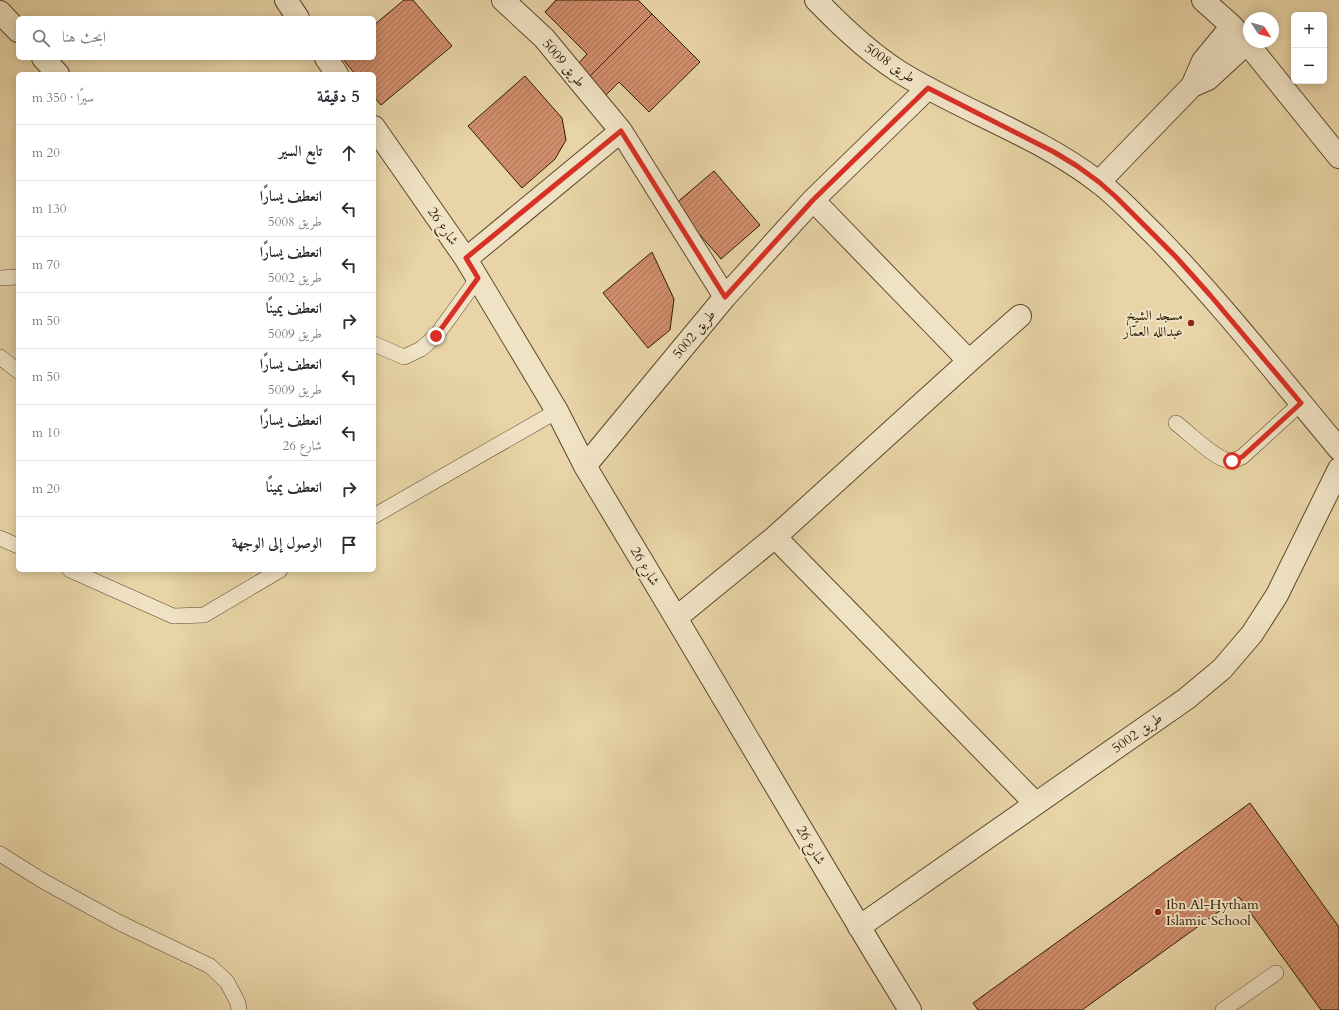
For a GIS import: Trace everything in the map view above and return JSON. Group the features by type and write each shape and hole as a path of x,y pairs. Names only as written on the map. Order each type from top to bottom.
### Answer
{"street":[{"path":"286,0 297,16"},
{"name":"طريق 5009","path":"503,0 544,38 621,131 725,297"},
{"name":"طريق 5008","path":"816,0 841,26 868,50 897,70 928,88 1054,152 1099,182 1176,257 1210,295 1339,449"},
{"path":"1203,0 1232,26 1243,38"},
{"path":"0,12 16,29"},
{"path":"1099,182 1192,86 1203,61 1232,26"},
{"path":"1192,86 1208,79 1243,47"},
{"path":"1251,48 1336,145"},
{"path":"45,60 56,72"},
{"path":"327,60 336,72"},
{"name":"طريق 5002","path":"585,466 725,297 813,200 928,88"},
{"name":"شارع 26","path":"376,129 466,258 557,411 585,466 910,1010"},
{"path":"466,258 621,131"},
{"path":"813,200 969,361"},
{"path":"676,618 775,537 1020,316"},
{"name":"طريق 5002","path":"859,926 1186,699 1222,669 1252,634 1277,595 1339,469"},
{"path":"775,537 1035,804"}],"lane":[{"path":"0,278 16,277"},
{"path":"376,345 404,357 420,349 436,336 478,278"},
{"path":"0,358 16,370"},
{"path":"1176,423 1213,453 1223,459 1232,461 1242,457 1301,403"},
{"path":"376,515 557,411"},
{"path":"0,538 16,545"},
{"path":"74,572 173,616 204,615 277,572"},
{"path":"0,854 43,881 118,922 210,966 227,982 238,1003 239,1010"},
{"path":"1223,1010 1276,973"}],"building":[{"path":"404,0 413,0 452,46 381,105 376,99 376,72 353,72 344,60 376,60 376,23"},
{"path":"556,0 638,0 652,14 588,78 576,66 587,54 545,12"},
{"path":"652,14 700,62 649,112 619,82 606,95 588,78"},
{"path":"525,76 562,118 566,140 555,159 522,188 468,126"},
{"path":"714,171 760,225 721,259 674,205"},
{"path":"652,252 674,299 670,330 648,348 603,293"},
{"name":"Ibn Al-Hytham Islamic School","path":"1250,803 1339,927 1339,1010 1321,1010 1239,897 1082,1010 978,1010 973,1003"}],"place":[{"name":"مسجد الشيخ عبدالله العمار","path":"1191,323"},
{"name":"Ibn Al-Hytham Islamic School","path":"1158,912"}],"route":[{"path":"436,336 478,278 466,258 621,131 725,297 813,200 928,88 1054,152 1099,182 1176,257 1301,403 1242,457 1232,461"}]}
